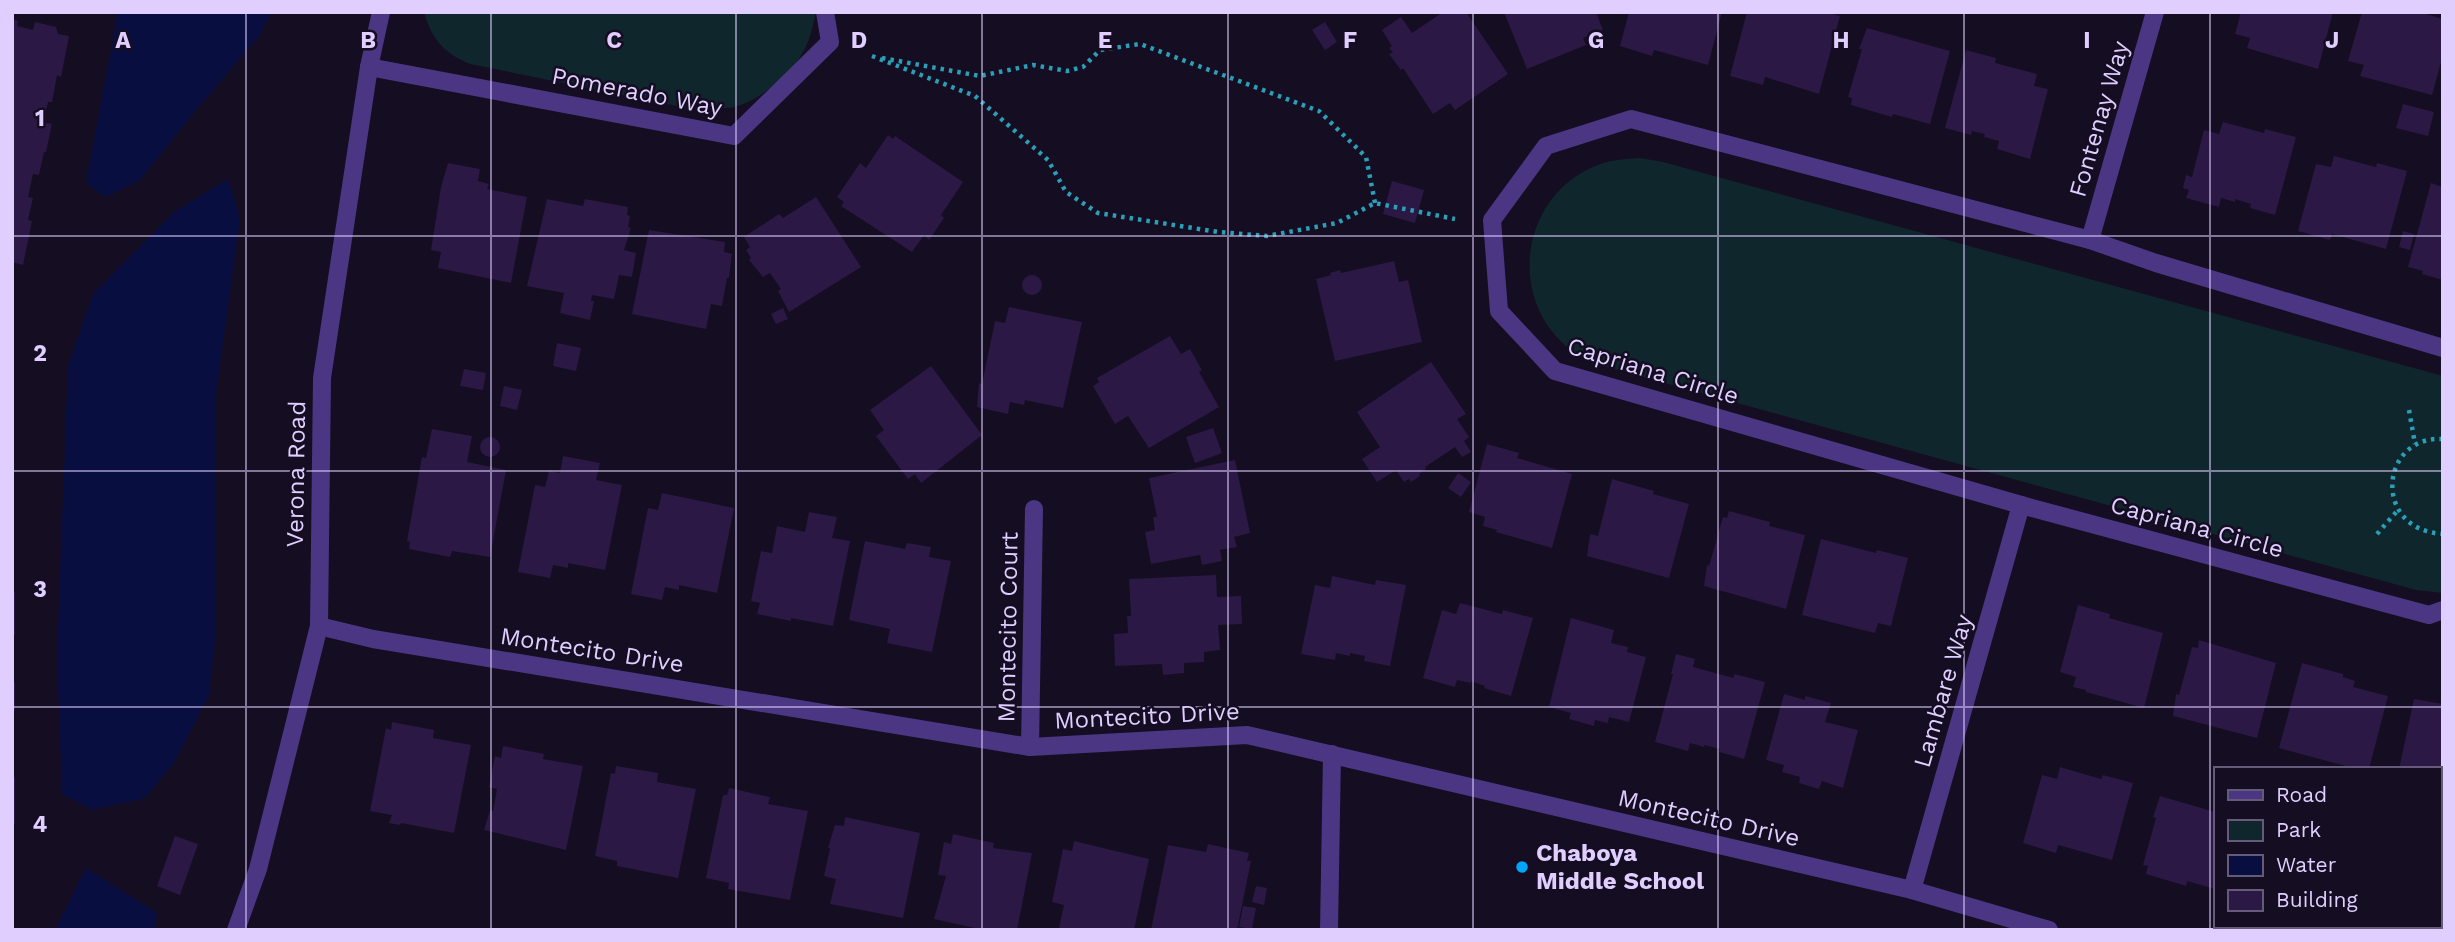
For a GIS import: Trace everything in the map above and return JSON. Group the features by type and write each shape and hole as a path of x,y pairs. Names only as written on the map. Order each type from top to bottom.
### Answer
{"street":[{"name":"Verona Road","path":"236,930 258,869 319,626 322,378 369,67 381,12"},
{"name":"Pomerado Way","path":"369,67 734,136 830,42 825,12"},
{"name":"Fontenay Way","path":"2090,240 2155,12"},
{"name":"Capriana Circle","path":"2443,348 2156,263 2090,240 1631,119 1546,146 1492,220 1499,311 1555,371 2021,505 2429,615 2443,610"},
{"name":"Lambare Way","path":"1912,891 2021,505"},
{"name":"Montecito Court","path":"1030,747 1034,509"},
{"name":"Montecito Drive","path":"319,626 373,639 1030,747 1247,734 1912,891 2049,930"},
{"path":"1329,930 1332,754"}],"path":[{"path":"1375,203 1366,157 1319,111 1140,44 1100,50 1083,67 1067,71 1033,65 980,76 872,56 975,96 1048,160 1066,192 1098,213 1218,232 1267,236 1337,223 1375,203 1455,219"},
{"path":"2409,410 2415,444"},
{"path":"2443,439 2415,444 2401,457 2393,473 2392,492 2398,510 2410,525 2427,533 2443,534"},
{"path":"2377,534 2398,510"}],"green space":[{"path":"424,12 816,12 805,49 789,70 770,88 749,102 715,109 687,108 470,64 440,44"},
{"path":"1640,158 1663,162 2443,376 2443,593 2416,590 1607,367 1580,355 1565,345 1547,324 1535,300 1530,274 1531,248 1538,223 1551,200 1569,181 1599,165"}],"water":[{"path":"118,12 272,12 259,36 139,181 105,197 86,183"},
{"path":"228,179 240,218 216,394 215,639 209,695 174,763 145,798 92,810 62,794 57,657 68,366 93,294 173,213"},
{"path":"86,868 157,913 154,930 55,930"}],"building":[{"path":"1443,12 1466,12 1508,74 1455,110 1450,103 1433,114 1403,68 1401,70 1389,54 1393,52 1389,48 1392,46 1382,30 1401,17 1412,33"},
{"path":"1504,12 1596,12 1603,30 1583,38 1586,45 1527,69"},
{"path":"1629,12 1722,12 1708,65 1654,50 1652,56 1620,46"},
{"path":"1747,12 1826,12 1840,16 1819,94 1765,77 1763,85 1730,76"},
{"path":"2241,12 2333,12 2318,69 2247,48 2250,38 2235,34"},
{"path":"2362,12 2419,12 2443,19 2443,55 2432,95 2360,76 2364,65 2348,61"},
{"path":"12,19 18,21 17,26 33,30 35,22 56,27 58,34 69,36 61,77 57,75 52,102 48,102 43,122 52,124 39,175 33,174 28,197 33,198 28,220 32,221 23,265 12,262"},
{"path":"1325,22 1337,42 1325,50 1312,30"},
{"path":"1867,28 1950,51 1930,124 1851,105 1852,98 1848,97 1862,49 1859,49"},
{"path":"1966,50 1996,58 1995,63 2037,74 2034,86 2048,89 2030,159 1997,149 1999,141 1984,137 1985,134 1972,131 1971,135 1945,128"},
{"path":"2403,104 2434,112 2428,136 2396,128"},
{"path":"2223,122 2264,133 2265,129 2296,137 2275,215 2250,208 2251,204 2235,199 2235,202 2221,198 2219,207 2186,198 2189,190 2183,188 2186,175 2192,177 2204,130 2219,134"},
{"path":"888,135 893,139 895,136 963,182 941,215 944,218 929,240 924,235 912,252 841,206 844,202 837,197 860,163 866,168"},
{"path":"2334,156 2376,167 2377,163 2407,171 2386,249 2332,234 2330,240 2298,231 2316,164 2331,167"},
{"path":"448,163 480,169 478,181 489,184 487,189 527,197 511,283 438,268 441,252 431,250 441,187"},
{"path":"1392,181 1424,190 1415,223 1383,214"},
{"path":"2431,183 2443,187 2443,280 2408,267"},
{"path":"816,197 861,267 789,312 778,291 781,289 770,273 763,277 749,260 751,258 746,250 750,247 744,237 779,214 783,218"},
{"path":"547,199 583,206 585,199 628,207 628,227 631,228 624,250 636,253 632,277 619,275 614,299 592,295 591,301 594,301 590,320 560,313 564,293 527,286"},
{"path":"649,230 725,242 724,252 732,254 722,306 711,304 706,329 632,314"},
{"path":"2403,231 2414,234 2410,250 2399,247"},
{"path":"1394,261 1399,282 1408,280 1422,342 1335,361 1316,279 1340,270 1341,273"},
{"path":"1028,275 1036,275 1042,285 1036,295 1028,295 1022,289 1022,281"},
{"path":"1009,307 1082,322 1063,408 1025,400 1024,405 1010,402 1008,414 977,407 979,383 982,384 995,321 1005,323"},
{"path":"783,308 788,319 776,324 771,314"},
{"path":"1170,336 1181,354 1190,349 1202,370 1199,372 1219,407 1149,448 1128,416 1115,424 1093,386 1099,382 1097,378"},
{"path":"557,343 581,348 576,371 553,366"},
{"path":"1431,362 1466,414 1457,419 1469,437 1464,441 1471,452 1462,457 1455,447 1425,467 1420,476 1411,482 1409,479 1404,482 1396,470 1377,482 1362,459 1380,447 1357,412"},
{"path":"931,366 982,435 921,483 915,474 908,479 876,436 884,430 870,410"},
{"path":"464,369 486,373 483,390 460,386"},
{"path":"504,386 522,390 517,410 500,406"},
{"path":"1213,428 1222,453 1195,463 1186,437"},
{"path":"432,429 472,436 467,462 506,470 490,557 452,551 450,557 409,549 410,542 407,541 422,457 426,458"},
{"path":"490,437 497,440 500,447 497,454 490,457 483,454 480,447 483,440"},
{"path":"1487,444 1519,453 1517,458 1572,474 1552,548 1496,532 1497,530 1483,526 1485,517 1469,512"},
{"path":"563,456 600,463 596,480 622,485 605,570 568,563 568,568 553,565 550,578 518,572 535,485 545,487 549,471 560,473"},
{"path":"1235,460 1250,533 1234,537 1237,547 1220,550 1222,561 1202,565 1200,555 1151,564 1145,532 1155,530 1153,517 1157,517 1149,478"},
{"path":"1458,473 1471,482 1461,497 1448,488"},
{"path":"1612,479 1689,504 1669,578 1587,556 1590,534 1598,536"},
{"path":"662,493 734,508 717,593 679,585 679,590 665,587 662,600 631,594 648,508 658,510"},
{"path":"1729,511 1770,522 1769,526 1805,535 1786,609 1704,586 1707,565 1709,566 1723,517 1727,518"},
{"path":"809,512 837,517 832,538 850,541 833,626 757,614 760,603 751,601 761,551 772,553 777,526 805,532"},
{"path":"1821,539 1908,558 1891,626 1878,623 1875,633 1802,615"},
{"path":"865,541 905,549 907,543 931,547 929,557 951,561 932,652 887,643 890,629 849,620"},
{"path":"1216,575 1217,597 1241,596 1242,624 1218,625 1220,650 1204,652 1204,662 1184,663 1184,673 1163,675 1162,664 1115,666 1114,634 1128,633 1127,616 1131,616 1129,579"},
{"path":"1332,576 1375,585 1376,580 1406,585 1390,666 1364,661 1365,656 1350,653 1350,656 1336,653 1335,660 1301,654 1315,585 1330,588"},
{"path":"12,592 15,592 15,635 12,635"},
{"path":"1460,603 1502,614 1503,610 1533,618 1511,696 1471,681 1457,680 1455,687 1423,678 1442,610 1456,614"},
{"path":"2078,605 2110,614 2109,618 2163,633 2144,708 2073,687 2076,677 2060,672"},
{"path":"1571,618 1614,630 1611,643 1628,647 1627,652 1646,657 1629,722 1609,717 1608,723 1595,720 1594,726 1569,719 1571,713 1549,707"},
{"path":"2199,640 2276,663 2257,738 2173,716 2176,694 2179,695 2192,647 2198,648"},
{"path":"1676,654 1695,659 1693,667 1734,678 1734,674 1765,682 1744,759 1704,745 1690,743 1688,751 1655,742"},
{"path":"2302,663 2343,674 2343,677 2355,681 2353,687 2388,696 2370,767 2350,767 2279,748"},
{"path":"12,682 15,682 15,711 12,711"},
{"path":"1784,694 1831,703 1825,722 1858,730 1843,788 1822,781 1819,789 1799,783 1800,777 1782,772 1784,765 1766,760"},
{"path":"2414,699 2443,704 2443,783 2441,767 2399,767"},
{"path":"392,722 434,730 433,738 471,745 454,833 389,823 392,815 370,811 386,728 391,730"},
{"path":"503,746 544,754 543,759 583,766 566,850 484,830 490,810 493,811 497,789 489,787 495,756 501,758"},
{"path":"616,766 658,773 657,782 696,789 678,878 617,866 617,861 595,856 611,773 615,774"},
{"path":"2060,767 2101,779 2103,775 2133,783 2112,860 2058,845 2056,853 2023,843 2042,775 2057,779"},
{"path":"15,777 15,824 12,824 12,778"},
{"path":"729,788 770,797 768,804 808,811 790,900 728,889 729,883 706,878 723,795 727,795"},
{"path":"2160,796 2214,812 2214,889 2187,881 2186,886 2146,874 2148,866 2143,865 2156,818 2153,817"},
{"path":"845,817 920,833 903,918 830,904 836,879 824,876 828,848 835,825 844,826"},
{"path":"953,834 994,843 993,848 1032,853 1017,930 984,930 934,919 946,876 938,875 944,842 951,844"},
{"path":"175,836 198,844 180,895 157,886"},
{"path":"1074,841 1149,859 1134,930 1059,928 1064,905 1052,902 1063,849 1072,851"},
{"path":"1208,844 1249,853 1247,861 1251,861 1237,930 1151,930 1168,845 1206,852"},
{"path":"2443,866 2443,930 2362,930 2441,928"},
{"path":"1256,886 1267,888 1264,905 1252,902"},
{"path":"1243,906 1256,908 1252,929 1239,927"}],"place":[{"name":"Chaboya Middle School","path":"1522,867"}]}
